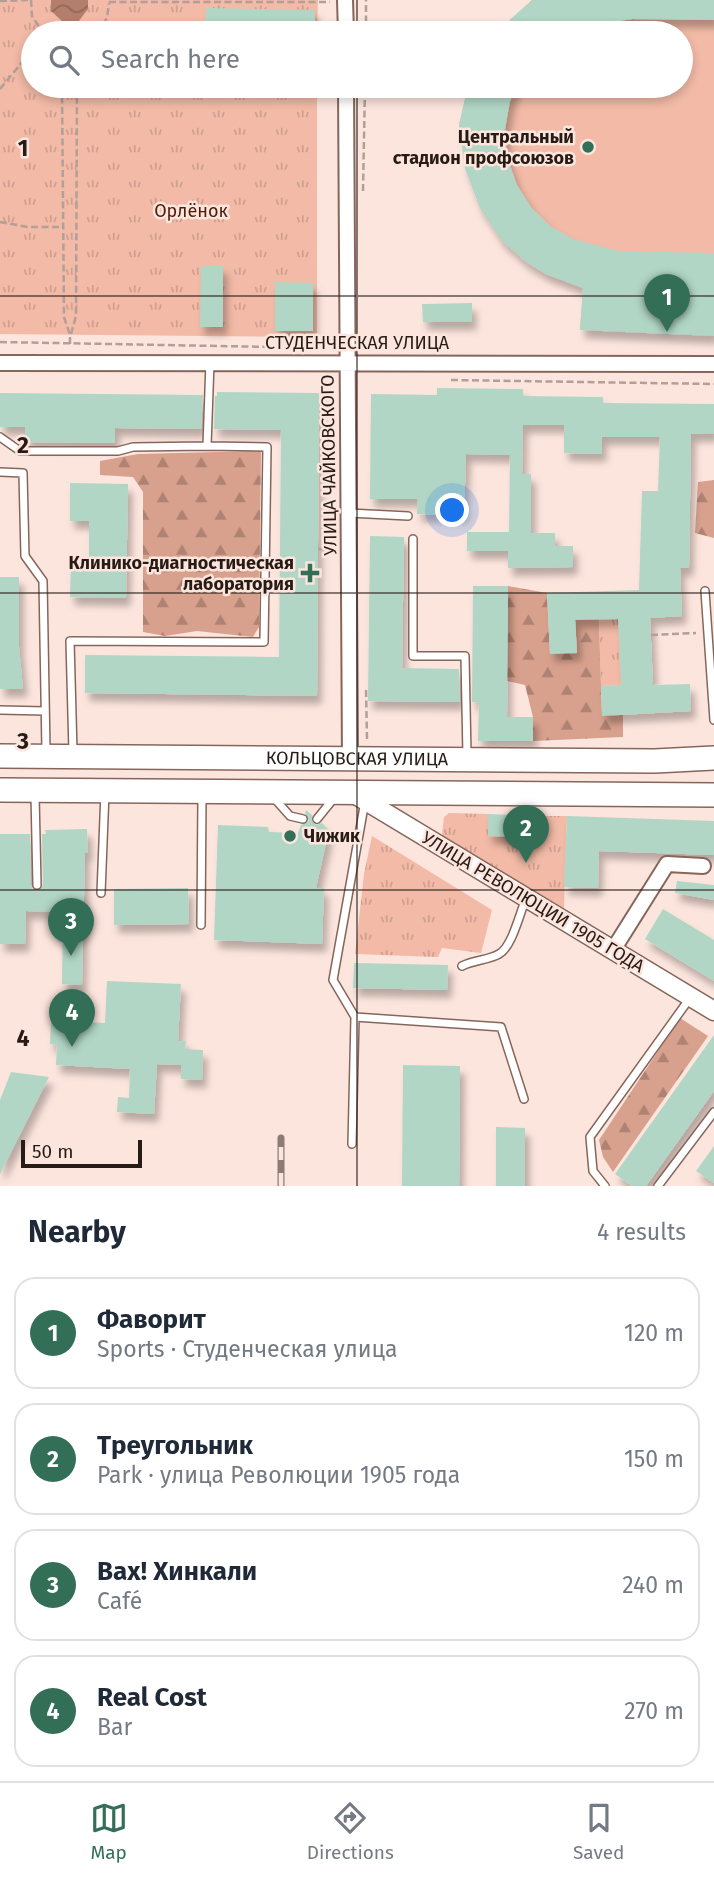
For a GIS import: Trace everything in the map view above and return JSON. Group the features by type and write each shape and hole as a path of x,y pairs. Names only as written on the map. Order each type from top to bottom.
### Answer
{"main road":[{"name":"КОЛЬЦОВСКАЯ УЛИЦА","path":"0,755 350,760 655,761 714,758"},
{"name":"КОЛЬЦОВСКАЯ УЛИЦА","path":"0,790 351,795 714,795"}],"street":[{"path":"345,1 346,21"},
{"name":"УЛИЦА ЧАЙКОВСКОГО","path":"346,98 350,760"},
{"name":"СТУДЕНЧЕСКАЯ УЛИЦА","path":"0,362 714,364"},
{"name":"УЛИЦА РЕВОЛЮЦИИ 1905 ГОДА","path":"351,795 714,1011"},
{"path":"613,950 667,864 703,866"}],"lane":[{"path":"207,446 210,362"},
{"path":"0,437 20,452 118,451 133,446 267,447 264,642 70,641 73,756"},
{"path":"0,472 23,473 25,555 43,581 45,756"},
{"path":"349,513 408,516"},
{"path":"413,539 413,656 465,656 467,760"},
{"path":"705,591 714,720"},
{"path":"0,710 45,711"},
{"path":"35,790 37,885"},
{"path":"101,893 105,791"},
{"path":"201,925 202,791"},
{"path":"269,792 290,817 303,819"},
{"path":"317,819 351,795"},
{"path":"351,795 333,979 355,1017 352,1144"},
{"path":"462,966 472,960 498,955 507,948 526,898"},
{"path":"605,1186 593,1171 590,1137 691,997"},
{"path":"355,1017 501,1027 524,1099"},
{"path":"658,1186 714,1112"}],"path":[{"path":"0,1 31,0 32,16 35,21"},
{"path":"366,0 366,21"},
{"path":"105,21 109,1 345,1"},
{"path":"0,89 21,64"},
{"path":"62,98 64,317 70,335"},
{"path":"70,344 76,316 77,98"},
{"path":"0,222 28,227 63,227"},
{"path":"318,549 337,549"},
{"path":"650,635 708,632"}],"green space":[{"name":"Орлёнок","path":"0,0 318,0 317,21 21,21 21,98 317,98 317,337 0,334"},
{"name":"Центральный стадион профсоюзов","path":"532,0 714,0 714,336 580,330 583,288 526,262 501,240 480,208 459,125 465,98 693,98 693,21 510,21"},
{"path":"261,451 259,627 253,637 197,631 165,636 143,632 143,492 133,477 100,475 100,461 138,454"},
{"path":"714,480 714,538 695,533 698,482"},
{"path":"508,586 547,593 550,653 577,653 574,592 598,592 602,715 623,715 623,737 533,741 533,717 525,685 507,681"},
{"path":"630,618 633,685 601,686 599,619"},
{"path":"449,813 488,814 488,836 533,837 534,816 567,816 564,908 446,840 442,834 444,817"},
{"path":"372,836 492,910 481,953 442,948 438,957 355,954 364,874"},
{"path":"680,1018 708,1036 613,1172 603,1157 599,1140"}],"water":[{"path":"51,0 88,0 88,9 79,21 62,21 51,11"}],"building":[{"path":"532,0 714,0 714,20 508,21"},
{"path":"206,8 315,10 315,21 205,21"},
{"path":"465,98 511,98 505,129 507,157 517,185 531,207 550,226 573,239 618,251 714,253 714,336 580,330 583,288 546,274 526,262 501,240 480,208 465,169 459,125"},
{"path":"201,266 223,266 223,327 200,327"},
{"path":"275,282 313,283 313,331 275,331"},
{"path":"472,303 472,322 423,322 422,304"},
{"path":"437,388 523,389 523,396 603,397 603,403 714,404 714,434 691,434 689,568 680,568 682,616 650,618 653,685 690,684 691,711 602,716 601,686 621,685 618,619 575,620 577,653 550,654 547,593 639,590 642,491 658,491 660,437 602,437 602,454 564,453 564,425 523,425 522,474 531,474 531,533 555,533 555,546 573,546 573,567 508,568 508,551 467,551 467,532 509,532 510,455 466,454 464,515 417,514 418,499 370,499 371,394 437,395"},
{"path":"217,392 319,393 317,696 85,693 85,655 279,657 281,430 214,429"},
{"path":"0,393 203,395 201,429 115,428 115,443 25,442 25,427 0,427"},
{"path":"70,483 128,484 126,598 70,597 71,562 89,562 89,521 70,521"},
{"path":"370,536 404,537 402,668 459,669 460,702 368,701"},
{"path":"0,577 19,577 19,647 23,689 0,689"},
{"path":"473,586 508,586 507,717 533,717 533,741 478,741 479,703 472,702"},
{"path":"306,810 312,815 313,823 322,823 329,830 316,888 324,888 322,944 214,940 218,825 268,827 269,832 298,833 301,825 309,821"},
{"path":"488,814 534,816 533,837 488,836"},
{"path":"567,816 714,821 714,855 599,851 598,888 564,887"},
{"path":"87,829 82,985 62,984 63,912 26,911 25,944 0,944 0,834 30,834 31,885 33,890 38,891 43,885 42,834 46,834 45,830"},
{"path":"677,881 714,885 714,900 675,893"},
{"path":"188,888 189,924 114,925 114,889"},
{"path":"663,909 714,940 714,981 645,939"},
{"path":"354,963 448,965 447,990 353,988"},
{"path":"107,981 181,984 178,1041 186,1041 185,1049 203,1050 202,1080 181,1079 181,1065 157,1064 154,1114 117,1112 118,1097 129,1098 130,1069 56,1065 57,1045 50,1044 51,1020 105,1023"},
{"path":"714,1035 714,1091 646,1186 632,1186 615,1174"},
{"path":"403,1065 460,1066 459,1186 402,1186"},
{"path":"11,1072 49,1077 0,1174 0,1100"},
{"path":"496,1127 525,1128 525,1186 496,1186"},
{"path":"714,1146 714,1183 696,1171"}],"railway":[{"path":"281,1138 281,1186"}],"place":[{"name":"Центральный стадион профсоюзов","path":"588,147"},
{"name":"Фаворит","path":"667,332"},
{"name":"Клинико-диагностическая лаборатория","path":"310,573"},
{"name":"Чижик","path":"290,836"},
{"name":"Треугольник","path":"526,863"},
{"name":"Вах! Хинкали","path":"71,956"},
{"name":"Real Cost","path":"72,1047"}]}
